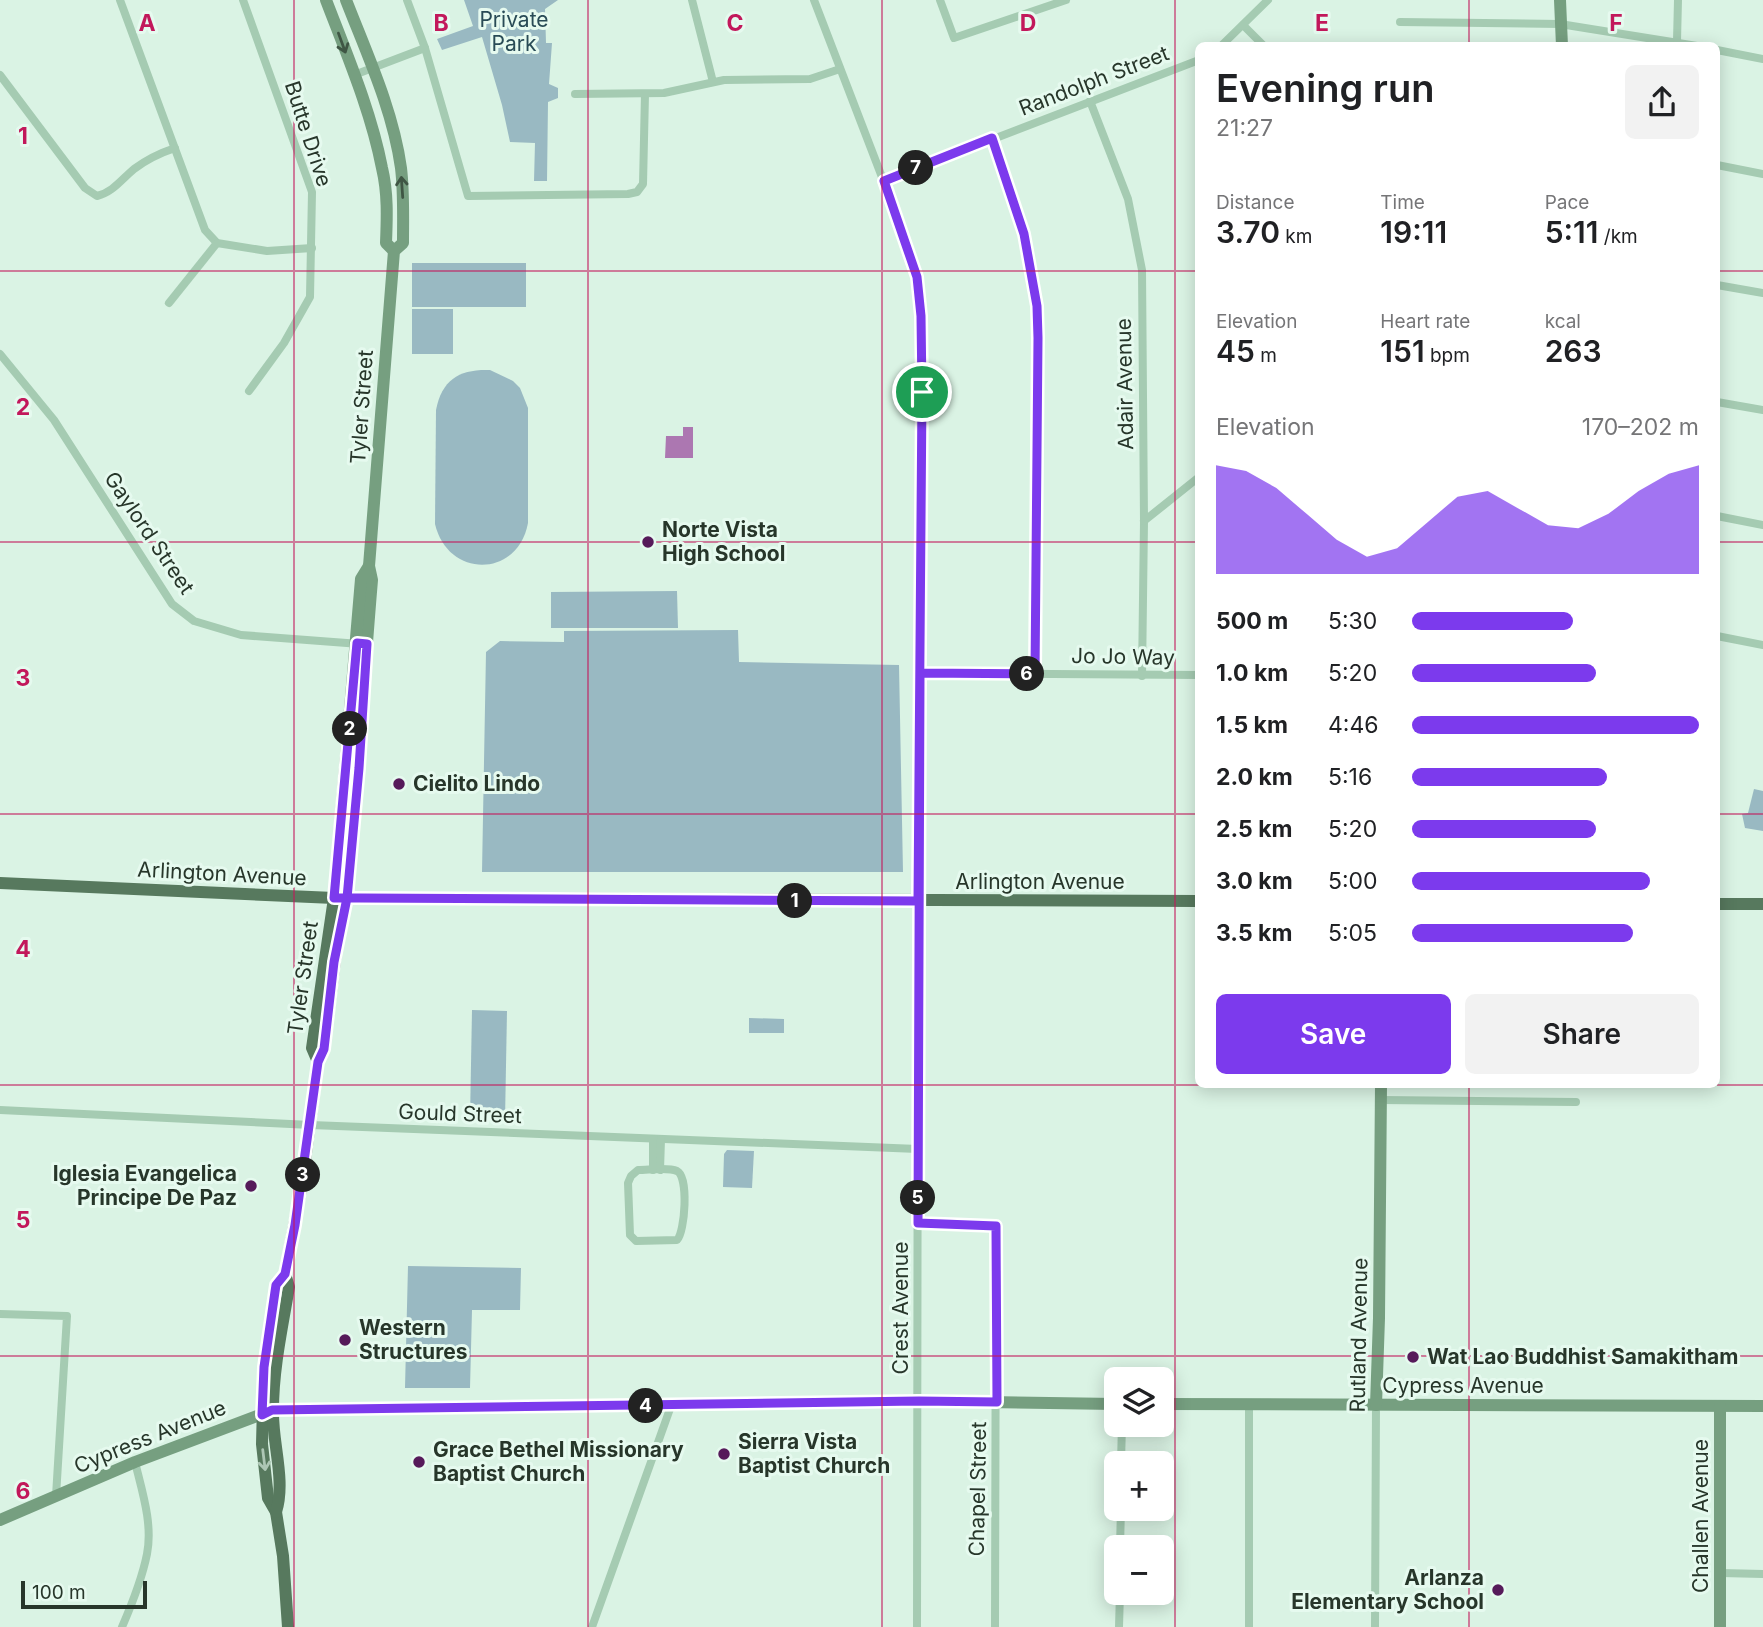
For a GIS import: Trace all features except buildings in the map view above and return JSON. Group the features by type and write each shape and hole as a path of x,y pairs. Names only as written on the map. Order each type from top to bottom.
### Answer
{"main road":[{"name":"Arlington Avenue","path":"0,883 340,898 1195,901"},
{"name":"Tyler Street","path":"288,1627 283,1556 276,1512 268,1498 262,1444 267,1413 264,1367 276,1285 285,1274 311,1125 318,1062 324,1049 340,898"},
{"path":"1720,904 1763,904"}],"street":[{"path":"120,0 205,230 217,243 267,251 312,248"},
{"name":"Butte Drive","path":"243,0 312,192 310,297 284,342 248,391"},
{"name":"Tyler Street","path":"326,0 354,75 383,169 387,205 386,243 394,251"},
{"name":"Tyler Street","path":"340,898 359,768 361,579 369,566 394,251 403,243 401,169 394,133 346,0"},
{"path":"407,0 425,48 468,196 637,192 643,184 645,94"},
{"path":"692,0 713,82"},
{"name":"Crest Avenue","path":"814,0 914,266 921,316 917,1627"},
{"path":"940,0 954,38 1066,0"},
{"path":"1225,42 1268,0"},
{"path":"1560,0 1562,42"},
{"path":"1677,41 1678,0"},
{"path":"1400,22 1560,24 1681,42"},
{"path":"1243,25 1260,42"},
{"path":"354,75 425,48"},
{"path":"1720,51 1763,59"},
{"name":"Randolph Street","path":"884,181 1195,62"},
{"path":"575,94 645,94 679,91 713,82 810,79 840,69"},
{"path":"0,75 85,188 97,196 108,193 150,158 175,148"},
{"name":"Adair Avenue","path":"1090,101 1128,199 1142,270 1142,676"},
{"path":"992,138 1024,234 1037,306 1035,674"},
{"path":"1720,166 1763,174"},
{"path":"169,303 217,243"},
{"path":"1720,286 1763,293"},
{"name":"Gaylord Street","path":"0,354 54,420 172,604 194,621 241,635 362,644"},
{"path":"1720,402 1763,410"},
{"path":"1144,521 1195,480"},
{"path":"1720,517 1763,525"},
{"path":"1720,637 1763,645"},
{"name":"Jo Jo Way","path":"920,673 1195,675"},
{"name":"Rutland Avenue","path":"1375,1627 1381,1088"},
{"path":"1381,1100 1576,1102"},
{"name":"Gould Street","path":"0,1110 918,1149"},
{"path":"657,1139 657,1170"},
{"path":"638,1170 657,1170 675,1170 681,1173 684,1184 681,1236 671,1242 636,1241 628,1230 628,1183 632,1174 638,1170"},
{"name":"Chapel Street","path":"918,1223 996,1226 995,1627"},
{"path":"0,1314 67,1316 56,1496"},
{"name":"Cypress Avenue","path":"0,1520 135,1462 267,1413 919,1401 1104,1404"},
{"name":"Cypress Avenue","path":"1174,1404 1763,1406"},
{"path":"1248,1627 1249,1405"},
{"path":"592,1627 671,1406"},
{"name":"Challen Avenue","path":"1720,1406 1720,1627"},
{"path":"122,1627 148,1552 147,1514 135,1462"},
{"path":"1721,1573 1763,1574"},
{"path":"1119,1627 1120,1605"}],"green space":[{"name":"Private Park","path":"464,0 558,0 545,9 546,43 552,43 549,84 558,88 558,98 548,102 547,181 534,181 535,143 510,142 482,37 442,50 437,39 473,26"},
{"path":"412,263 526,263 526,307 412,307"},
{"path":"412,309 453,309 453,354 412,354"},
{"path":"490,370 513,381 520,388 528,408 528,523 522,541 511,554 498,562 483,565 454,555 442,542 435,524 436,410 443,391 454,378 470,371"},
{"path":"677,591 678,628 551,628 551,592"},
{"path":"738,630 739,662 899,665 903,872 482,872 486,652 500,641 564,642 564,631"},
{"path":"1754,789 1763,791 1763,831 1745,828 1742,814 1748,813"},
{"path":"472,1010 507,1011 505,1120 470,1119"},
{"path":"749,1018 784,1019 784,1033 749,1033"},
{"path":"727,1150 754,1151 752,1188 723,1187 724,1154"},
{"path":"408,1266 521,1268 520,1310 472,1310 470,1388 405,1388"}],"shaded area":[{"path":"683,427 693,427 693,458 665,458 666,436 683,436"}],"place":[{"name":"Norte Vista High School","path":"648,542"},
{"name":"Cielito Lindo","path":"399,784"},
{"name":"Iglesia Evangelica Principe De Paz","path":"251,1186"},
{"name":"Western Structures","path":"345,1340"},
{"name":"Wat Lao Buddhist Samakitham","path":"1413,1357"},
{"name":"Sierra Vista Baptist Church","path":"724,1454"},
{"name":"Grace Bethel Missionary Baptist Church","path":"419,1462"},
{"name":"Arlanza Elementary School","path":"1498,1590"}],"route":[{"path":"922,392 920,673 918,901 360,898 347,898 334,898 357,643 367,644 347,898 334,962 324,1049 318,1062 295,1225 285,1274 276,1285 262,1381 262,1415 272,1410 997,1402 996,1226 918,1223 920,673 1035,674 1037,306 1024,234 992,138 884,181 917,277 922,337 922,392"}]}
